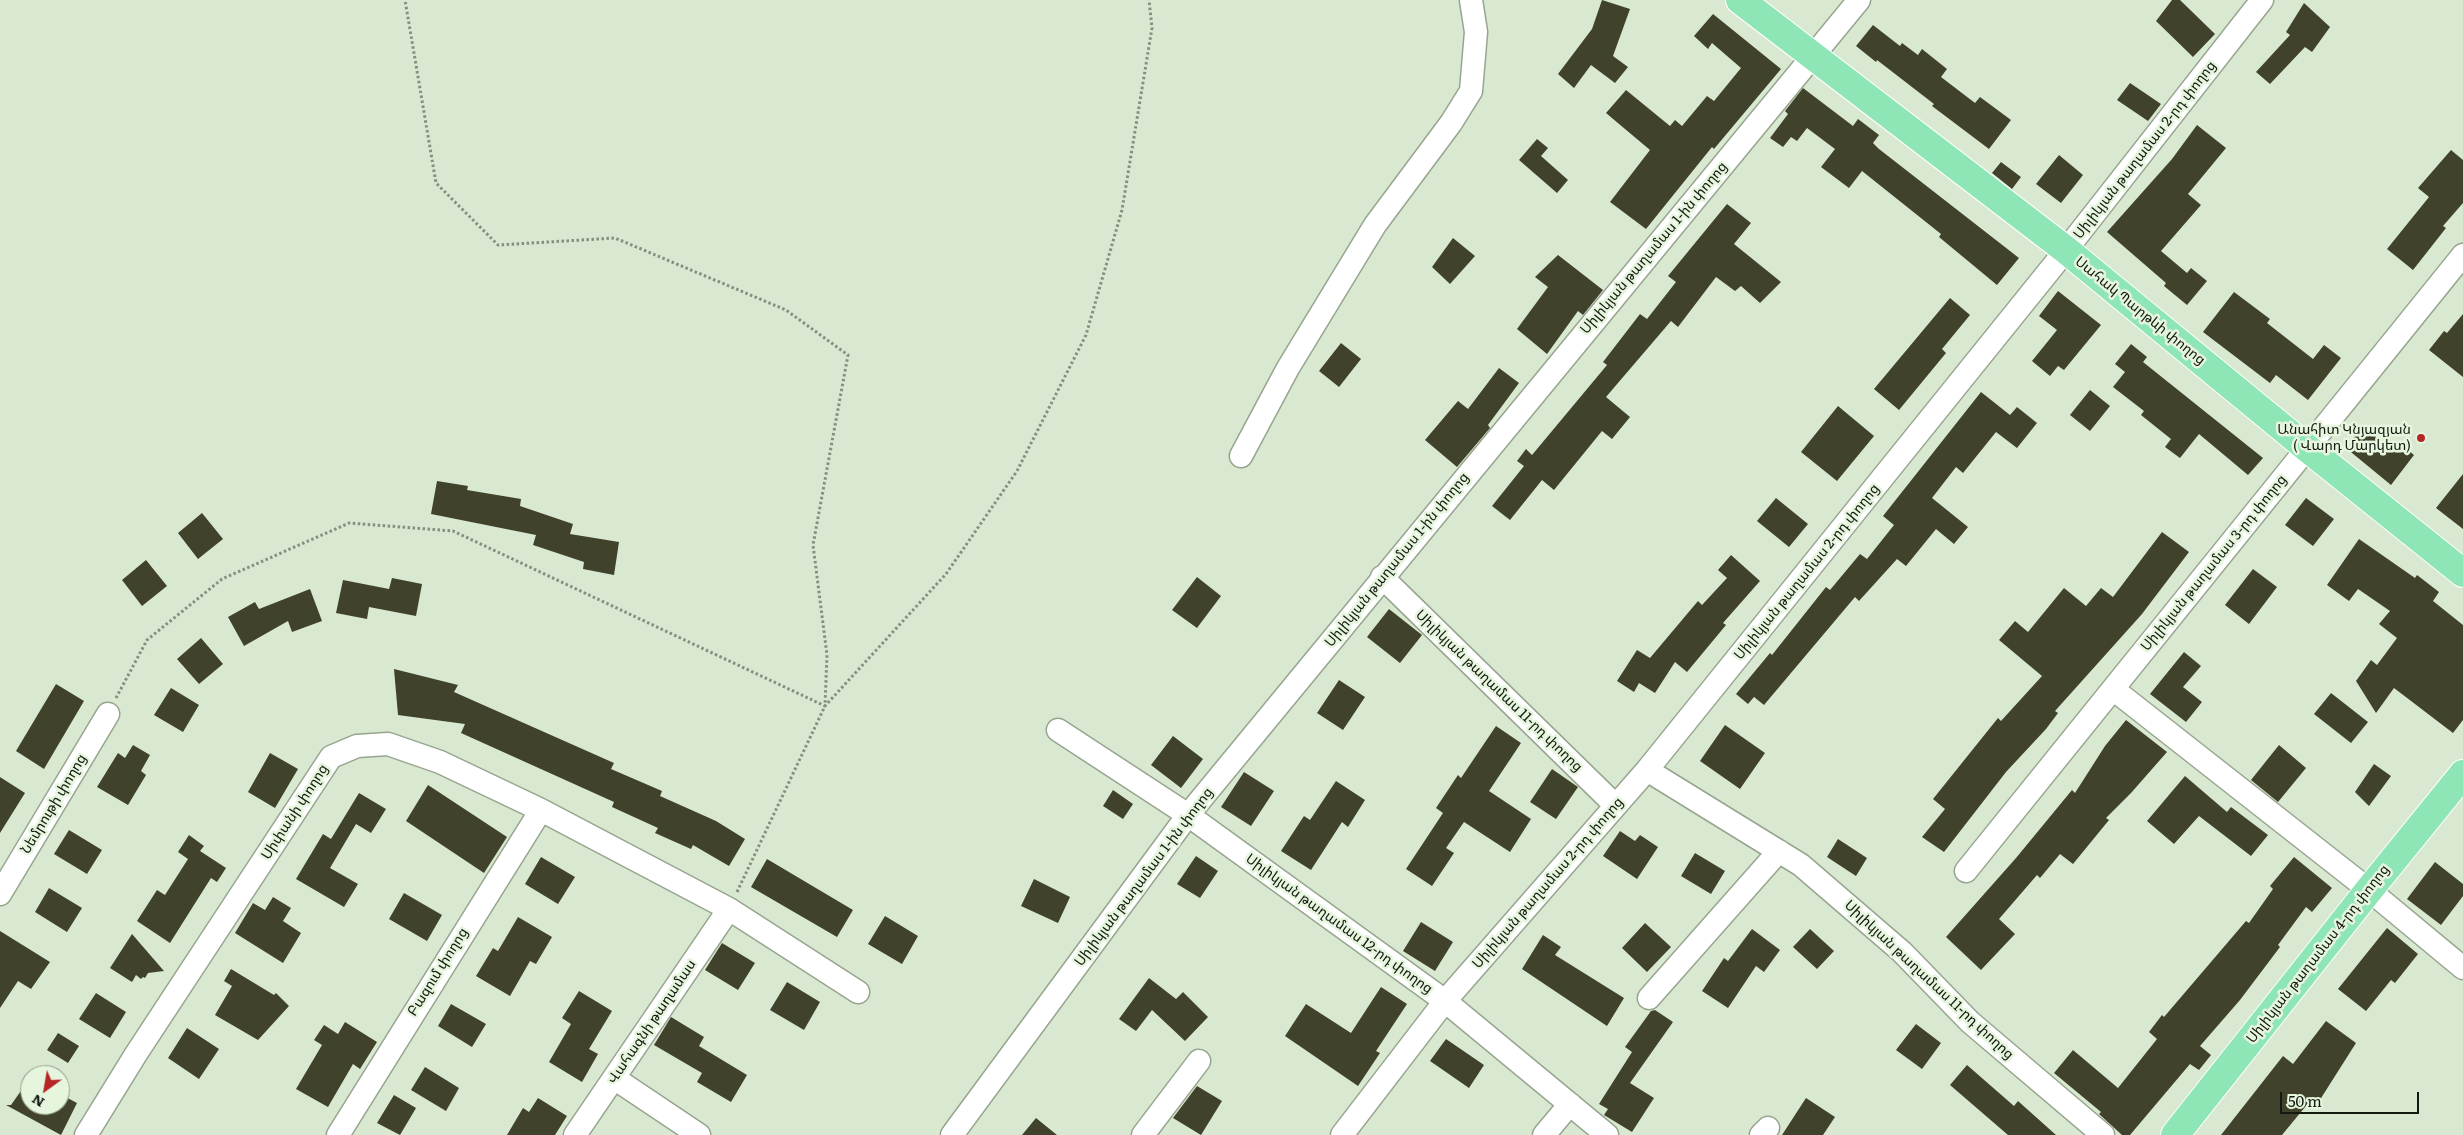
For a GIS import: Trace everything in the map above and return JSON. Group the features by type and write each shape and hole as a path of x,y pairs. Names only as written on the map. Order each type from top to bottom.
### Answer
{"main road":[{"name":"Սահակ Պարթևի փողոց","path":"1740,0 2066,250 2463,573"},
{"name":"Սիլիկյան թաղամաս 4-րդ փողոց","path":"2175,1135 2463,774"}],"street":[{"path":"1241,456 1288,368 1375,225 1451,123 1471,91 1476,32 1471,0"},
{"name":"Սիլիկյան թաղամաս 1-ին փողոց","path":"952,1135 1188,815 1382,577 1859,0"},
{"name":"Սիլիկյան թաղամաս 2-րդ փողոց","path":"1342,1135 1445,1001 1647,770 2066,250 2262,0"},
{"name":"Սիլիկյան թաղամաս 3-րդ փողոց","path":"1966,871 2463,255"},
{"name":"Սիլիկյան թաղամաս 11-րդ փողոց","path":"1382,577 1615,805"},
{"path":"2113,689 2369,890 2463,968"},
{"name":"Նեմրութի փողոց","path":"0,894 108,714"},
{"name":"Սիլիկյան թաղամաս 12-րդ փողոց","path":"1058,730 1188,815 1445,1001 1607,1135"},
{"name":"Սիփանի փողոց","path":"86,1135 136,1054 331,757 357,746 388,744 440,762 540,810 729,908 858,992"},
{"name":"Սիլիկյան թաղամաս 11-րդ փողոց","path":"1647,770 1801,865 1902,952 1970,1022 2103,1135"},
{"name":"Բազում փողոց","path":"338,1135 540,810"},
{"path":"1649,998 1779,851"},
{"name":"Վահագնի թաղամաս","path":"575,1135 729,908"},
{"path":"1143,1135 1199,1061"},
{"path":"614,1078 699,1135"},
{"path":"1544,1135 1570,1104"}],"path":[{"path":"405,0 436,183 498,245 615,238 786,310 848,355 813,546 828,655 825,706"},
{"path":"729,908 825,706 946,574 1017,471 1086,335 1122,210 1152,28 1149,0"},
{"path":"108,714 147,640 222,579 349,523 452,531 825,706"}],"building":[{"path":"1602,0 1630,9 1613,56 1628,67 1615,83 1591,65 1574,88 1558,74 1592,29"},
{"path":"2172,0 2180,0 2215,34 2193,57 2156,21"},
{"path":"2304,3 2330,27 2312,52 2305,47 2270,84 2256,72 2290,35 2286,32"},
{"path":"1713,14 1781,69 1714,149 1712,147 1646,229 1610,202 1650,150 1606,113 1626,90 1670,126 1675,120 1682,126 1707,96 1714,101 1741,68 1712,43 1708,49 1694,36"},
{"path":"1873,25 1900,46 1902,43 1918,55 1922,49 1947,69 1941,77 1975,103 1980,97 2011,120 1989,149 1932,106 1934,104 1856,46"},
{"path":"2130,83 2161,104 2148,121 2117,100"},
{"path":"1803,88 1853,126 1858,119 1879,135 1873,143 1879,149 2019,258 1997,285 1939,237 1941,234 1862,171 1849,188 1821,167 1835,149 1807,128 1797,141 1791,137 1783,147 1770,138 1788,114 1785,111"},
{"path":"2197,125 2226,148 2188,194 2201,205 2161,251 2187,273 2191,268 2207,281 2187,305 2164,286 2166,283 2107,232 2172,159"},
{"path":"1537,139 1548,148 1541,156 1568,180 1557,193 1519,160"},
{"path":"2451,150 2463,160 2463,203 2443,226 2446,228 2413,270 2387,249 2429,197 2418,188"},
{"path":"2059,155 2083,175 2061,203 2036,184"},
{"path":"2001,162 2021,177 2012,189 1992,173"},
{"path":"1727,204 1751,223 1734,244 1781,282 1760,303 1741,286 1735,291 1716,277 1678,327 1671,321 1606,397 1630,417 1612,439 1602,431 1554,490 1542,480 1510,520 1492,506 1524,466 1517,461 1526,449 1532,455 1607,365 1603,362 1640,314 1647,319 1676,282 1668,276"},
{"path":"1453,238 1475,256 1450,284 1432,267"},
{"path":"1558,255 1603,290 1583,315 1578,311 1547,354 1517,329 1548,287 1535,277"},
{"path":"2058,291 2101,325 2064,370 2058,366 2050,376 2032,361 2057,330 2039,316"},
{"path":"2234,292 2270,319 2267,323 2313,359 2324,345 2341,358 2308,400 2276,375 2270,383 2203,332"},
{"path":"1950,298 1970,315 1942,349 1946,353 1899,410 1874,389"},
{"path":"2463,314 2463,377 2429,350 2444,331 2447,333"},
{"path":"1341,343 1361,359 1339,387 1319,371"},
{"path":"2131,344 2147,357 2143,362 2263,458 2248,475 2199,434 2180,458 2165,447 2171,439 2141,415 2144,411 2113,387 2125,372 2115,364"},
{"path":"1499,368 1519,383 1488,425 1490,428 1457,467 1425,440 1458,401 1468,409"},
{"path":"2090,390 2110,406 2090,431 2070,415"},
{"path":"1981,392 2010,415 2017,407 2037,423 2017,448 1996,432 1963,473 1956,467 1932,498 1968,527 1954,544 1936,529 1906,566 1897,559 1859,601 1855,597 1764,705 1754,697 1748,704 1736,694 1770,653 1772,655 1826,587 1830,590 1860,554 1867,559 1894,525 1883,516"},
{"path":"1838,406 1874,436 1837,481 1801,452"},
{"path":"2363,426 2391,449 2397,441 2414,455 2391,485 2346,448"},
{"path":"2463,474 2463,529 2436,508"},
{"path":"437,481 468,486 467,490 521,499 520,506 573,524 570,534 619,542 614,575 583,569 584,562 533,545 536,535 431,514"},
{"path":"1776,498 1808,524 1789,547 1757,521"},
{"path":"2306,498 2334,519 2313,546 2285,525"},
{"path":"202,513 223,539 198,559 178,533"},
{"path":"2162,532 2189,552 2142,614 2055,711 2058,713 2046,729 2006,772 1944,852 1922,837 1945,809 1933,799 1998,718 2001,721 2042,676 1999,640 2015,621 2028,632 2064,588 2086,606 2101,588 2113,597"},
{"path":"2359,539 2415,578 2417,575 2439,592 2433,601 2463,625 2463,720 2453,733 2394,688 2376,713 2356,681 2371,660 2377,665 2397,638 2379,624 2390,611 2358,589 2349,601 2327,585"},
{"path":"1731,555 1760,581 1723,623 1726,625 1687,672 1675,662 1655,693 1639,683 1634,692 1617,681 1637,650 1650,658 1698,601 1702,605 1727,578 1718,570"},
{"path":"146,560 167,586 142,606 122,580"},
{"path":"2253,569 2277,587 2249,624 2225,605"},
{"path":"1197,577 1221,596 1197,628 1172,610"},
{"path":"392,578 422,584 416,616 369,607 367,619 336,613 343,580 389,589"},
{"path":"310,589 322,621 292,632 288,621 244,646 228,617 255,602 259,609"},
{"path":"1389,609 1422,635 1400,663 1367,637"},
{"path":"201,638 223,664 199,684 177,659"},
{"path":"2184,652 2201,666 2183,687 2202,702 2186,722 2150,694"},
{"path":"394,669 458,685 454,692 614,763 611,769 662,791 660,796 716,821 745,839 729,866 693,845 691,849 655,833 658,828 612,807 614,802 461,733 465,724 398,715"},
{"path":"1339,680 1365,697 1343,730 1317,713"},
{"path":"56,684 84,701 44,769 16,751"},
{"path":"171,688 199,705 183,732 154,715"},
{"path":"2331,693 2368,722 2351,743 2314,714"},
{"path":"2126,720 2167,752 2106,818 2109,820 2073,864 2060,854 2040,878 2037,875 1999,919 2015,934 1981,970 1946,937 2016,858 2072,790 2075,793 2105,746"},
{"path":"1725,725 1765,753 1740,789 1700,761"},
{"path":"1496,726 1521,743 1489,791 1531,819 1510,852 1464,822 1446,848 1454,853 1432,886 1406,869 1443,813 1436,808 1458,775 1461,778"},
{"path":"1173,736 1203,759 1181,788 1151,765"},
{"path":"133,745 150,755 141,771 146,775 128,805 97,787 118,753 125,758"},
{"path":"2279,745 2306,768 2278,802 2251,780"},
{"path":"270,753 298,769 275,808 248,792"},
{"path":"2374,764 2391,776 2369,806 2355,792"},
{"path":"1552,769 1578,787 1556,819 1530,802"},
{"path":"1244,772 1274,791 1251,826 1221,807"},
{"path":"2185,776 2227,812 2231,807 2268,835 2251,856 2199,816 2174,844 2147,821"},
{"path":"0,777 25,793 0,833"},
{"path":"1336,781 1365,800 1348,827 1342,822 1311,870 1281,851 1304,816 1310,820"},
{"path":"428,785 507,837 484,873 406,821"},
{"path":"1113,790 1133,804 1123,819 1103,806"},
{"path":"359,793 386,809 371,833 356,824 330,868 358,884 344,907 296,879 323,834 331,839"},
{"path":"69,830 102,850 87,874 54,854"},
{"path":"1620,831 1635,841 1640,835 1658,847 1637,879 1603,856"},
{"path":"189,835 204,846 200,851 226,868 217,882 211,878 170,943 137,921 157,890 165,895 188,859 178,852"},
{"path":"1838,839 1867,858 1856,876 1827,857"},
{"path":"1695,853 1725,871 1711,894 1681,876"},
{"path":"1196,856 1218,871 1200,898 1177,884"},
{"path":"541,857 575,877 558,904 525,884"},
{"path":"2294,857 2332,888 2312,912 2306,907 2278,945 2280,947 2240,1000 2200,1046 2211,1055 2199,1070 2190,1064 2130,1135 2122,1135 2099,1114 2101,1112 2054,1073 2073,1050 2118,1088 2157,1039 2149,1032 2246,921 2249,923 2273,889 2270,886"},
{"path":"767,859 853,910 837,937 751,887"},
{"path":"2435,862 2463,884 2463,896 2441,925 2407,899"},
{"path":"1034,879 1070,897 1058,923 1021,906"},
{"path":"49,888 82,908 67,932 35,912"},
{"path":"404,893 442,915 427,941 389,919"},
{"path":"273,897 291,908 283,921 301,933 283,963 235,933 253,903 265,910"},
{"path":"885,916 918,936 902,964 868,944"},
{"path":"518,917 552,937 536,964 530,961 510,996 476,976 493,948 498,951"},
{"path":"1421,922 1453,942 1435,971 1403,951"},
{"path":"1645,923 1671,947 1647,972 1622,948"},
{"path":"2387,928 2418,954 2395,983 2391,980 2366,1011 2338,989"},
{"path":"1752,929 1780,950 1764,972 1756,966 1728,1008 1702,991 1724,958 1728,961"},
{"path":"1810,929 1834,951 1817,969 1793,947"},
{"path":"0,931 50,962 31,989 18,981 0,1008"},
{"path":"132,934 164,971 148,973 145,978 141,979 136,975 132,982 110,968"},
{"path":"1543,935 1561,947 1555,955 1624,998 1607,1026 1522,969"},
{"path":"722,943 755,963 738,990 705,970"},
{"path":"231,969 274,995 276,993 289,1006 258,1040 215,1015 232,986 224,981"},
{"path":"1149,978 1176,999 1183,992 1208,1017 1185,1041 1152,1010 1136,1031 1119,1019"},
{"path":"787,982 820,1002 804,1030 770,1010"},
{"path":"1381,987 1407,1004 1376,1051 1380,1053 1358,1086 1285,1036 1306,1004 1351,1033"},
{"path":"579,991 612,1011 589,1049 598,1054 582,1082 549,1062 571,1024 562,1018"},
{"path":"96,993 126,1012 110,1038 79,1019"},
{"path":"451,1004 486,1024 472,1047 438,1026"},
{"path":"1655,1010 1673,1022 1630,1083 1654,1098 1632,1132 1604,1115 1608,1109 1599,1104 1632,1052 1625,1047 1651,1011"},
{"path":"671,1017 704,1037 699,1046 747,1075 731,1102 697,1082 702,1073 654,1045"},
{"path":"2326,1021 2356,1043 2316,1106 2310,1101 2282,1135 2221,1135 2283,1056 2293,1064"},
{"path":"345,1022 377,1042 360,1069 353,1064 328,1107 296,1089 322,1045 314,1040 324,1025 338,1034"},
{"path":"1916,1024 1941,1043 1922,1069 1896,1050"},
{"path":"187,1028 219,1049 199,1079 168,1058"},
{"path":"58,1033 79,1046 68,1063 47,1050"},
{"path":"1446,1039 1484,1065 1469,1088 1430,1061"},
{"path":"1967,1065 2014,1106 2018,1101 2056,1135 2008,1135 1950,1085"},
{"path":"425,1067 459,1088 446,1111 411,1090"},
{"path":"1197,1086 1222,1101 1201,1135 1173,1118"},
{"path":"20,1092 20,1113 6,1105 11,1105"},
{"path":"394,1095 416,1108 400,1135 377,1123"},
{"path":"538,1098 567,1116 555,1135 507,1135 523,1108 529,1112"},
{"path":"1806,1098 1835,1117 1823,1135 1782,1135"},
{"path":"70,1099 77,1103 61,1135 24,1115 70,1115"},
{"path":"1036,1118 1057,1135 1022,1135"}],"place":[{"name":"Անահիտ Կնյազյան ( Վարդ Մարկետ)","path":"2421,438"}]}
